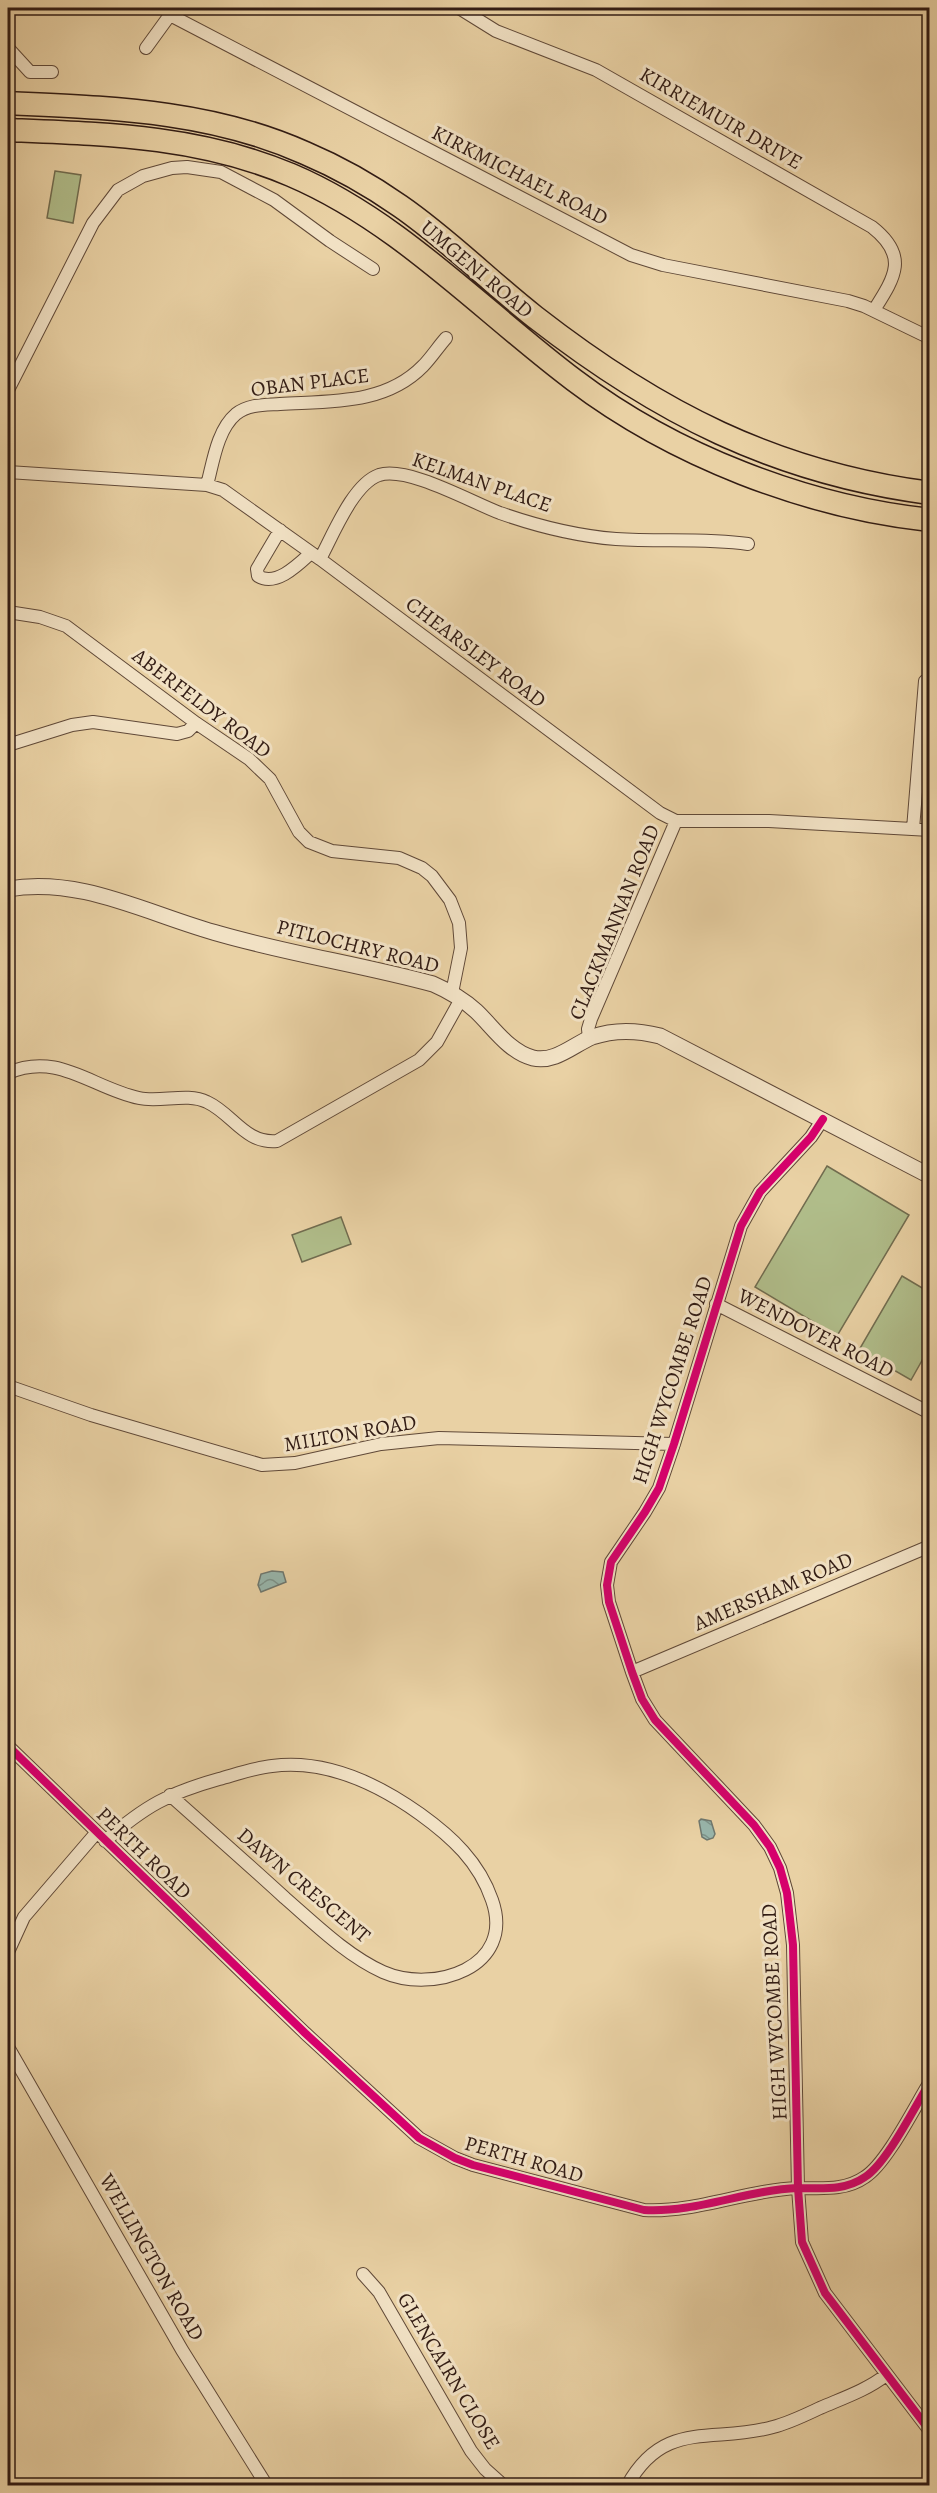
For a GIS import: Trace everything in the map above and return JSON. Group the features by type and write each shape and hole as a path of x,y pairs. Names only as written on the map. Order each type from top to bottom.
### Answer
{"highway":[{"name":"UMGENI ROAD","path":"8,102 172,114 245,131 307,153 369,186 401,207 534,316 618,378 667,408 711,431 780,459 866,483 930,493"},
{"name":"UMGENI ROAD","path":"8,130 115,135 198,146 235,155 292,176 352,207 397,236 575,381 661,435 728,466 782,487 870,511 930,520"}],"street":[{"name":"KIRRIEMUIR DRIVE","path":"459,8 496,31 597,70 872,227 890,244 896,266 887,289 874,310"},
{"name":"KIRKMICHAEL ROAD","path":"172,11 631,255 663,265 848,302 874,310 930,338"},
{"path":"146,48 172,11"},
{"path":"8,48 30,72 37,74 52,72"},
{"path":"8,390 93,224 118,190 157,171 187,167 221,172 274,200 330,241 373,268"},
{"name":"OBAN PLACE","path":"207,485 223,432 236,414 253,406 326,403 366,398 385,392 414,374 446,338"},
{"name":"CHEARSLEY ROAD","path":"8,472 207,485 234,496 647,804 675,821"},
{"name":"KELMAN PLACE","path":"316,556 359,489 370,479 388,473 412,477 500,513 572,532 617,539 748,543"},
{"path":"280,530 257,569 258,576 269,580 316,556"},
{"name":"ABERFELDY ROAD","path":"8,612 40,617 66,626 196,723 249,759 270,779 299,832 309,842 332,851 399,858 422,868 439,884 450,900 461,936 457,996 437,1042 419,1060 277,1141 265,1141 253,1137 212,1104 200,1099 141,1099 48,1066 25,1067 8,1073"},
{"path":"914,829 926,681"},
{"path":"8,745 82,723 105,722 177,734 188,731 196,723"},
{"path":"675,821 769,821 930,830"},
{"name":"CLACKMANNAN ROAD","path":"589,1038 588,1029 591,1019 675,821"},
{"name":"PITLOCHRY ROAD","path":"8,889 52,885 81,889 218,934 422,981 457,996 510,1046 532,1058 557,1055 589,1038 625,1030 660,1036 930,1176"},
{"name":"HIGH WYCOMBE ROAD","path":"798,2188 793,1945 790,1908 780,1868 770,1847 754,1825 655,1720 642,1699 609,1602 607,1585 608,1570 617,1552 652,1501 674,1444 736,1239 753,1202 780,1169 811,1137 823,1119"},
{"name":"WENDOVER ROAD","path":"716,1304 930,1413"},
{"path":"8,1338 8,1357"},
{"name":"MILTON ROAD","path":"8,1386 101,1418 262,1465 295,1463 381,1444 440,1438 674,1444"},
{"name":"AMERSHAM ROAD","path":"632,1672 930,1546"},
{"name":"PERTH ROAD","path":"8,1746 396,2118 419,2138 455,2158 506,2174 644,2210 670,2210 758,2191 840,2187 867,2177 882,2160 930,2082"},
{"name":"DAWN CRESCENT","path":"8,1952 24,1917 101,1837 141,1810 170,1795 249,1770 272,1766 314,1766 360,1780 402,1801 453,1839 470,1859 493,1902 495,1920 492,1941 480,1960 470,1968 452,1976 430,1981 397,1977 384,1972 353,1955 170,1795"},
{"name":"WELLINGTON ROAD","path":"8,2047 182,2350 267,2486"},
{"path":"798,2188 801,2234 815,2273 830,2300 930,2431"},
{"name":"GLENCAIRN CLOSE","path":"363,2274 379,2292 471,2451 485,2469 504,2486"},
{"path":"627,2486 646,2460 675,2441 698,2435 774,2427 864,2389 886,2375"}],"green space":[{"path":"55,171 81,175 73,223 47,218"},
{"path":"827,1166 909,1215 837,1336 755,1287"},
{"path":"341,1217 351,1244 302,1262 292,1235"},
{"path":"902,1276 929,1292 929,1348 911,1380 859,1350"}],"water":[{"path":"272,1571 283,1572 286,1582 261,1592 258,1585 261,1574"},
{"path":"701,1819 711,1821 715,1834 713,1838 707,1840 702,1837 699,1821"}],"cycle path":[{"path":"823,1119 811,1137 760,1192 741,1226 659,1488 611,1562 607,1585 609,1602 642,1699 655,1720 754,1825 770,1847 780,1868 787,1893 793,1945 798,2188 802,2242 825,2293 930,2431"},
{"path":"8,1746 305,2033 419,2138 473,2165 644,2210 683,2208 779,2190 841,2187 865,2177 882,2160 930,2082"}]}
